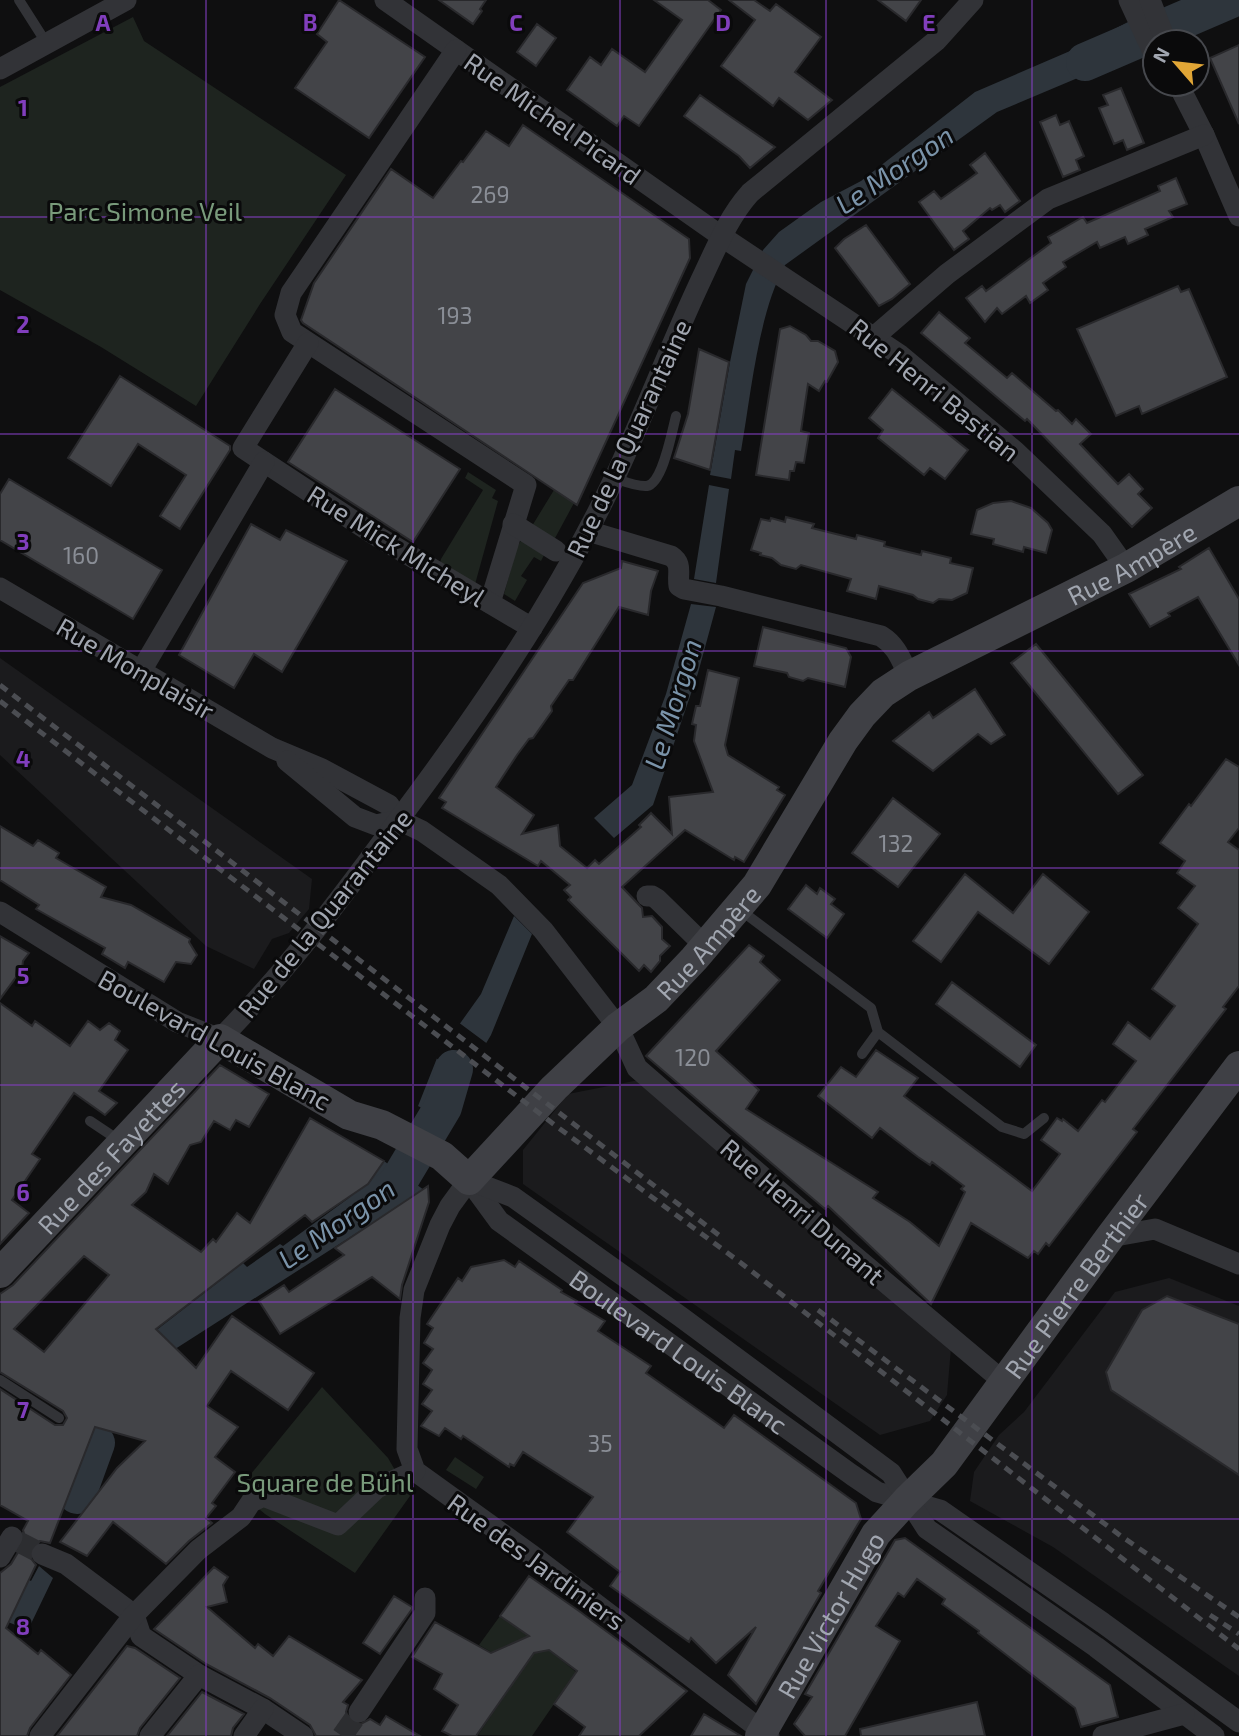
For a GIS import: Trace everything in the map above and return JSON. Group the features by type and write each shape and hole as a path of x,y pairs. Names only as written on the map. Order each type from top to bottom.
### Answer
{"street":[{"path":"0,69 126,0"},
{"name":"Rue Michel Picard","path":"384,0 721,236"},
{"path":"1129,0 1148,12 1158,28"},
{"name":"Rue de la Quarantaine","path":"220,1039 271,986 399,820 502,674 531,628 588,531 614,478 721,236 736,209 750,193 937,40 971,2"},
{"path":"456,50 291,293 285,315 292,332 526,485 490,603"},
{"path":"1185,98 1239,216"},
{"path":"874,337 947,274 1048,199 1203,135"},
{"name":"Rue Henri Bastian","path":"721,236 900,355 1016,452 1102,534 1126,568"},
{"name":"Rue Mick Micheyl","path":"308,343 243,448 375,535 531,628"},
{"path":"141,671 264,462"},
{"name":"Rue Ampère","path":"469,1180 554,1088 618,1027 656,999 737,908 757,884 843,741 883,693 909,676 1126,568 1239,501"},
{"path":"513,524 556,551"},
{"path":"588,531 671,555 680,565 680,586 684,589 881,636 898,652 909,676"},
{"name":"Rue Monplaisir","path":"0,588 272,748 355,817 376,825 399,820"},
{"name":"Rue Henri Dunant","path":"399,820 422,831 499,885 543,930 618,1027 637,1068 1004,1382"},
{"path":"647,896 652,895 657,899 704,945"},
{"name":"Boulevard Louis Blanc","path":"0,912 177,1022 220,1039 349,1115 398,1132 442,1156 469,1180 499,1221 852,1475 877,1492 940,1510 1103,1623 1239,1723"},
{"name":"Rue des Fayettes","path":"0,1273 220,1039"},
{"name":"Rue Pierre Berthier","path":"907,1500 944,1464 980,1418 1110,1237 1239,1066"},
{"path":"40,1736 134,1615 198,1550 241,1517 251,1503 263,1496 338,1525 377,1488 415,1471 407,1449 410,1318 414,1290 440,1225 469,1180"},
{"path":"1110,1237 1155,1229 1239,1264"},
{"name":"Rue des Jardiniers","path":"415,1471 533,1556 764,1734"},
{"path":"907,1500 927,1529 1096,1647 1214,1736"},
{"name":"Rue Victor Hugo","path":"764,1734 876,1534 907,1500"},
{"path":"0,1557 10,1536"},
{"path":"42,1554 66,1563 134,1615 141,1636 199,1675 263,1709 303,1736"},
{"path":"359,1712 425,1613 425,1598"},
{"path":"150,1736 199,1675"},
{"path":"244,1736 263,1709"},
{"path":"1103,1736 1184,1714"}],"lane":[{"path":"19,0 47,44"},
{"path":"614,478 642,486 650,485 663,465 676,416"},
{"path":"737,908 872,1008 878,1032 1002,1127 1024,1134 1044,1118"},
{"path":"862,1054 878,1032"},
{"path":"90,1121 121,1142"},
{"path":"0,1380 59,1418"}],"shaded area":[{"path":"0,658 312,879 309,909 289,933 272,939 254,969 206,946 0,755"},
{"path":"644,1079 951,1348 947,1395 930,1421 880,1435 523,1184 523,1150 568,1094"},
{"path":"1169,1278 1239,1306 1239,1676 1053,1547 970,1501 974,1472 999,1435 1024,1412 1115,1292"}],"green space":[{"name":"Parc Simone Veil","path":"133,17 144,41 346,175 196,406 101,347 0,290 0,87"},
{"path":"468,472 496,490 492,498 498,501 474,588 439,567 441,559 483,490 465,478"},
{"path":"554,490 574,503 554,540 532,526"},
{"path":"522,539 545,553 541,561 534,557 521,576 527,580 515,601 504,594 517,547"},
{"name":"Square de Bühl","path":"322,1387 388,1458 410,1496 355,1573 265,1514 237,1491"},
{"path":"455,1457 484,1477 476,1489 446,1470"},
{"path":"500,1616 529,1636 530,1643 541,1652 549,1650 576,1672 532,1736 478,1735 523,1669 506,1647 499,1649 496,1655 479,1645"}],"water":[{"path":"1189,0 1239,0 1239,11 1199,28 1179,28 1170,8"},
{"path":"1130,21 1132,24 1128,31 1137,53 997,112 785,265 768,307 752,380 741,451 735,450 731,479 710,475 746,284 763,250 779,232 821,202 861,181 975,92 1077,48"},
{"path":"709,485 729,489 716,583 694,579"},
{"path":"691,604 716,607 698,673 653,805 614,838 594,818 632,785 666,694"},
{"path":"514,916 532,934 491,1035 460,1087 453,1125 418,1106 439,1053 481,994"},
{"path":"384,1161 424,1190 158,1360 132,1349 243,1263 247,1267 280,1244 283,1246 368,1184"},
{"path":"39,1566 53,1578 28,1630 8,1622"}],"pier":[{"path":"458,1022 489,1045 471,1072 451,1058 470,1075 465,1083 434,1056"}],"building":[{"path":"339,0 425,57 369,138 295,88 327,42 317,34"},
{"path":"439,0 486,0 473,24"},
{"path":"654,0 708,0 721,10 639,126 624,116 617,126 567,90 590,57 601,65 612,49 645,72 682,20"},
{"path":"729,0 754,0 770,11 776,4 821,37 795,72 832,100 808,120 779,98 773,106 721,66 755,20"},
{"path":"878,0 921,0 906,21"},
{"path":"537,24 556,38 536,66 517,52"},
{"path":"1239,45 1239,124 1211,60 1211,58"},
{"path":"1121,88 1144,143 1127,150 1123,140 1114,144 1099,108 1108,105 1103,95"},
{"path":"700,95 775,147 750,168 739,156 684,116"},
{"path":"1056,115 1060,125 1069,121 1084,156 1076,160 1080,170 1063,177 1040,122"},
{"path":"523,125 689,239 690,258 577,505 301,320 314,283 391,169 433,198 486,131 509,146"},
{"path":"985,153 1020,201 1005,212 1000,205 992,210 990,208 963,231 969,239 954,250 919,202 934,191 941,199 969,179 977,173 970,165"},
{"path":"1176,178 1187,204 1169,211 1173,217 1145,229 1148,235 1128,244 1125,237 1100,248 1097,242 1063,262 1066,267 1043,283 1048,290 1030,303 1026,296 1002,314 997,308 985,322 966,298 982,286 986,291 1051,243 1048,237 1083,217 1087,223 1160,191 1158,186"},
{"path":"866,225 910,284 879,306 835,248"},
{"path":"1178,286 1181,292 1189,289 1227,377 1142,414 1139,406 1116,416 1077,329"},
{"path":"939,312 970,338 965,343 1007,378 1012,373 1072,424 1076,419 1091,434 1080,444 1118,484 1129,474 1143,489 1138,494 1152,508 1132,527 1027,419 1025,421 921,333"},
{"path":"790,326 811,341 818,341 835,351 838,362 819,391 808,384 801,431 809,433 804,463 796,462 794,471 790,471 789,480 756,475 780,329"},
{"path":"699,349 729,362 710,470 674,458 688,414"},
{"path":"120,376 230,446 180,529 160,516 186,475 138,444 111,486 68,458"},
{"path":"335,389 460,469 413,542 288,462"},
{"path":"892,389 968,450 945,479 930,468 924,475 878,438 883,430 869,418"},
{"path":"9,479 162,570 133,619 0,540 0,494"},
{"path":"1011,501 1031,508 1048,523 1052,530 1046,553 1024,547 1023,552 993,544 994,539 971,534 977,510 993,503"},
{"path":"786,517 814,524 812,528 856,539 857,535 885,542 884,546 921,555 922,551 951,558 950,563 973,568 967,593 952,600 939,599 933,603 879,586 876,599 847,591 851,579 801,565 796,569 781,565 772,558 751,550 761,519 770,521 771,518 785,522"},
{"path":"251,524 280,540 286,530 347,561 282,672 254,654 234,688 179,655"},
{"path":"1209,548 1239,599 1239,665 1198,597 1168,613 1170,616 1150,627 1129,594 1181,569 1179,567"},
{"path":"622,561 658,571 651,591 648,615 619,607 573,680 569,680 551,706 552,711 496,787 534,815 522,834 558,825 560,846 587,868 595,860 599,864 641,827 639,825 651,813 672,834 669,797 713,792 694,741 696,725 692,724 696,706 700,706 708,670 739,678 725,745 728,755 779,787 777,790 785,795 744,862 735,857 734,860 685,830 622,887 642,908 643,917 652,916 662,927 662,939 670,946 660,956 660,961 651,972 644,965 639,971 568,900 571,897 564,890 570,885 541,861 538,866 442,808 446,802 439,798 583,583 621,568"},
{"path":"763,627 846,648 851,657 845,687 808,678 803,681 789,677 787,673 754,666"},
{"path":"1036,644 1143,775 1118,794 1011,663"},
{"path":"975,689 1005,735 991,744 978,734 933,771 893,741 929,712 933,718"},
{"path":"1226,759 1239,767 1239,828 1228,842 1239,850 1239,986 1223,1007 1226,1009 1133,1129 1137,1132 1049,1246 1046,1243 1038,1254 1034,1251 1028,1258 971,1223 931,1304 828,1206 825,1209 646,1056 749,945 764,956 760,962 780,980 716,1051 759,1090 746,1109 878,1192 873,1198 910,1222 939,1246 965,1192 961,1189 964,1186 932,1162 930,1165 918,1157 880,1128 872,1138 818,1096 841,1067 856,1077 876,1050 918,1078 904,1096 1032,1191 1060,1154 1041,1140 1057,1118 1062,1121 1063,1119 1078,1131 1102,1100 1105,1102 1136,1061 1113,1044 1128,1022 1150,1039 1175,1006 1152,989 1198,924 1178,908 1195,886 1177,873 1185,861 1160,843"},
{"path":"893,798 940,834 898,887 852,853"},
{"path":"0,826 33,846 38,840 59,853 56,858 106,887 101,897 131,905 190,939 189,942 197,955 191,964 176,962 164,982 128,962 125,968 102,954 105,948 36,909 39,905 0,880"},
{"path":"965,874 1013,913 1043,874 1089,912 1049,964 978,912 941,962 913,941"},
{"path":"806,885 817,894 820,888 835,899 831,904 844,914 827,938 788,909"},
{"path":"0,936 29,953 23,961 22,969 0,999"},
{"path":"952,982 1036,1045 1020,1067 936,1004"},
{"path":"0,1003 32,1026 35,1021 70,1046 88,1021 100,1030 109,1023 120,1031 115,1040 128,1050 99,1091 117,1103 105,1115 74,1093 32,1154 40,1159 12,1200 29,1213 0,1244"},
{"path":"220,1065 269,1094 249,1127 236,1120 230,1130 214,1121 201,1142 190,1145 168,1184 154,1174 146,1192 132,1205 201,1252 213,1239 216,1242 237,1213 250,1223 310,1118 384,1161 368,1184 312,1222 305,1215 156,1329 196,1368 232,1316 314,1373 288,1410 231,1371 207,1406 238,1427 215,1457 235,1472 212,1503 216,1506 206,1518 212,1523 166,1564 113,1522 87,1556 60,1542 117,1468 145,1441 95,1427 50,1543 40,1541 30,1548 29,1556 36,1565 6,1628 38,1654 41,1650 71,1675 30,1728 27,1736 0,1736 0,1573 11,1564 23,1544 23,1530 28,1521 0,1505 0,1389 55,1425 63,1425 67,1418 63,1411 0,1372 0,1294 13,1285","holes":["84,1256 109,1275 44,1352 14,1329"]},
{"path":"428,1186 429,1202 400,1299 372,1277 280,1334 259,1301 284,1285 289,1292 344,1255 335,1248"},
{"path":"504,1260 515,1267 519,1261 577,1301 575,1303 605,1321 598,1331 651,1366 646,1373 724,1428 734,1415 856,1503 861,1519 756,1704 728,1675 756,1627 716,1663 691,1638 689,1642 610,1586 620,1572 567,1532 593,1497 523,1452 514,1466 510,1464 509,1467 463,1436 461,1439 445,1428 439,1436 421,1426 432,1411 422,1404 432,1390 423,1384 432,1370 423,1363 433,1349 424,1343 433,1328 427,1324 458,1278 462,1281 471,1267"},
{"path":"1167,1296 1239,1324 1239,1475 1111,1390 1106,1372 1142,1310"},
{"path":"905,1538 1110,1685 1118,1717 1081,1727 1075,1708 942,1604 945,1599 917,1579 904,1597 898,1593 876,1626 900,1641 845,1736 805,1736 794,1724 812,1697 805,1694 895,1540"},
{"path":"214,1567 228,1577 223,1585 227,1602 207,1607 255,1648 258,1644 273,1656 289,1636 362,1680 343,1702 348,1705 346,1712 351,1722 359,1725 370,1719 380,1725 386,1716 420,1736 316,1736 310,1725 270,1698 206,1664 154,1629"},
{"path":"529,1576 687,1691 639,1736 579,1736 585,1727 554,1704 577,1671 549,1650 534,1653 476,1736 452,1736 442,1731 458,1705 434,1689 442,1674 412,1657 435,1622 491,1653 529,1636 500,1616"},
{"path":"394,1596 412,1609 380,1654 363,1643"},
{"path":"127,1646 135,1648 180,1678 140,1728 137,1736 57,1736"},
{"path":"202,1692 244,1714 233,1728 231,1736 167,1736"},
{"path":"977,1702 985,1736 861,1736 860,1729"},
{"path":"704,1714 741,1736 691,1736"}],"waterway":[{"name":"Le Morgon","path":"1085,62 1229,0"},
{"name":"Le Morgon","path":"364,1210 397,1184 443,1107 454,1069"},
{"name":"Le Morgon","path":"77,1495 96,1443"}],"tunnel":[{"path":"17,1541 42,1554"},
{"path":"342,1736 359,1712"}],"railway":[{"path":"0,685 720,1236"},
{"path":"0,701 556,1126 741,1263 1239,1649"},
{"path":"818,1310 1121,1536 1239,1617"},
{"path":"1210,1615 1239,1634"}]}
